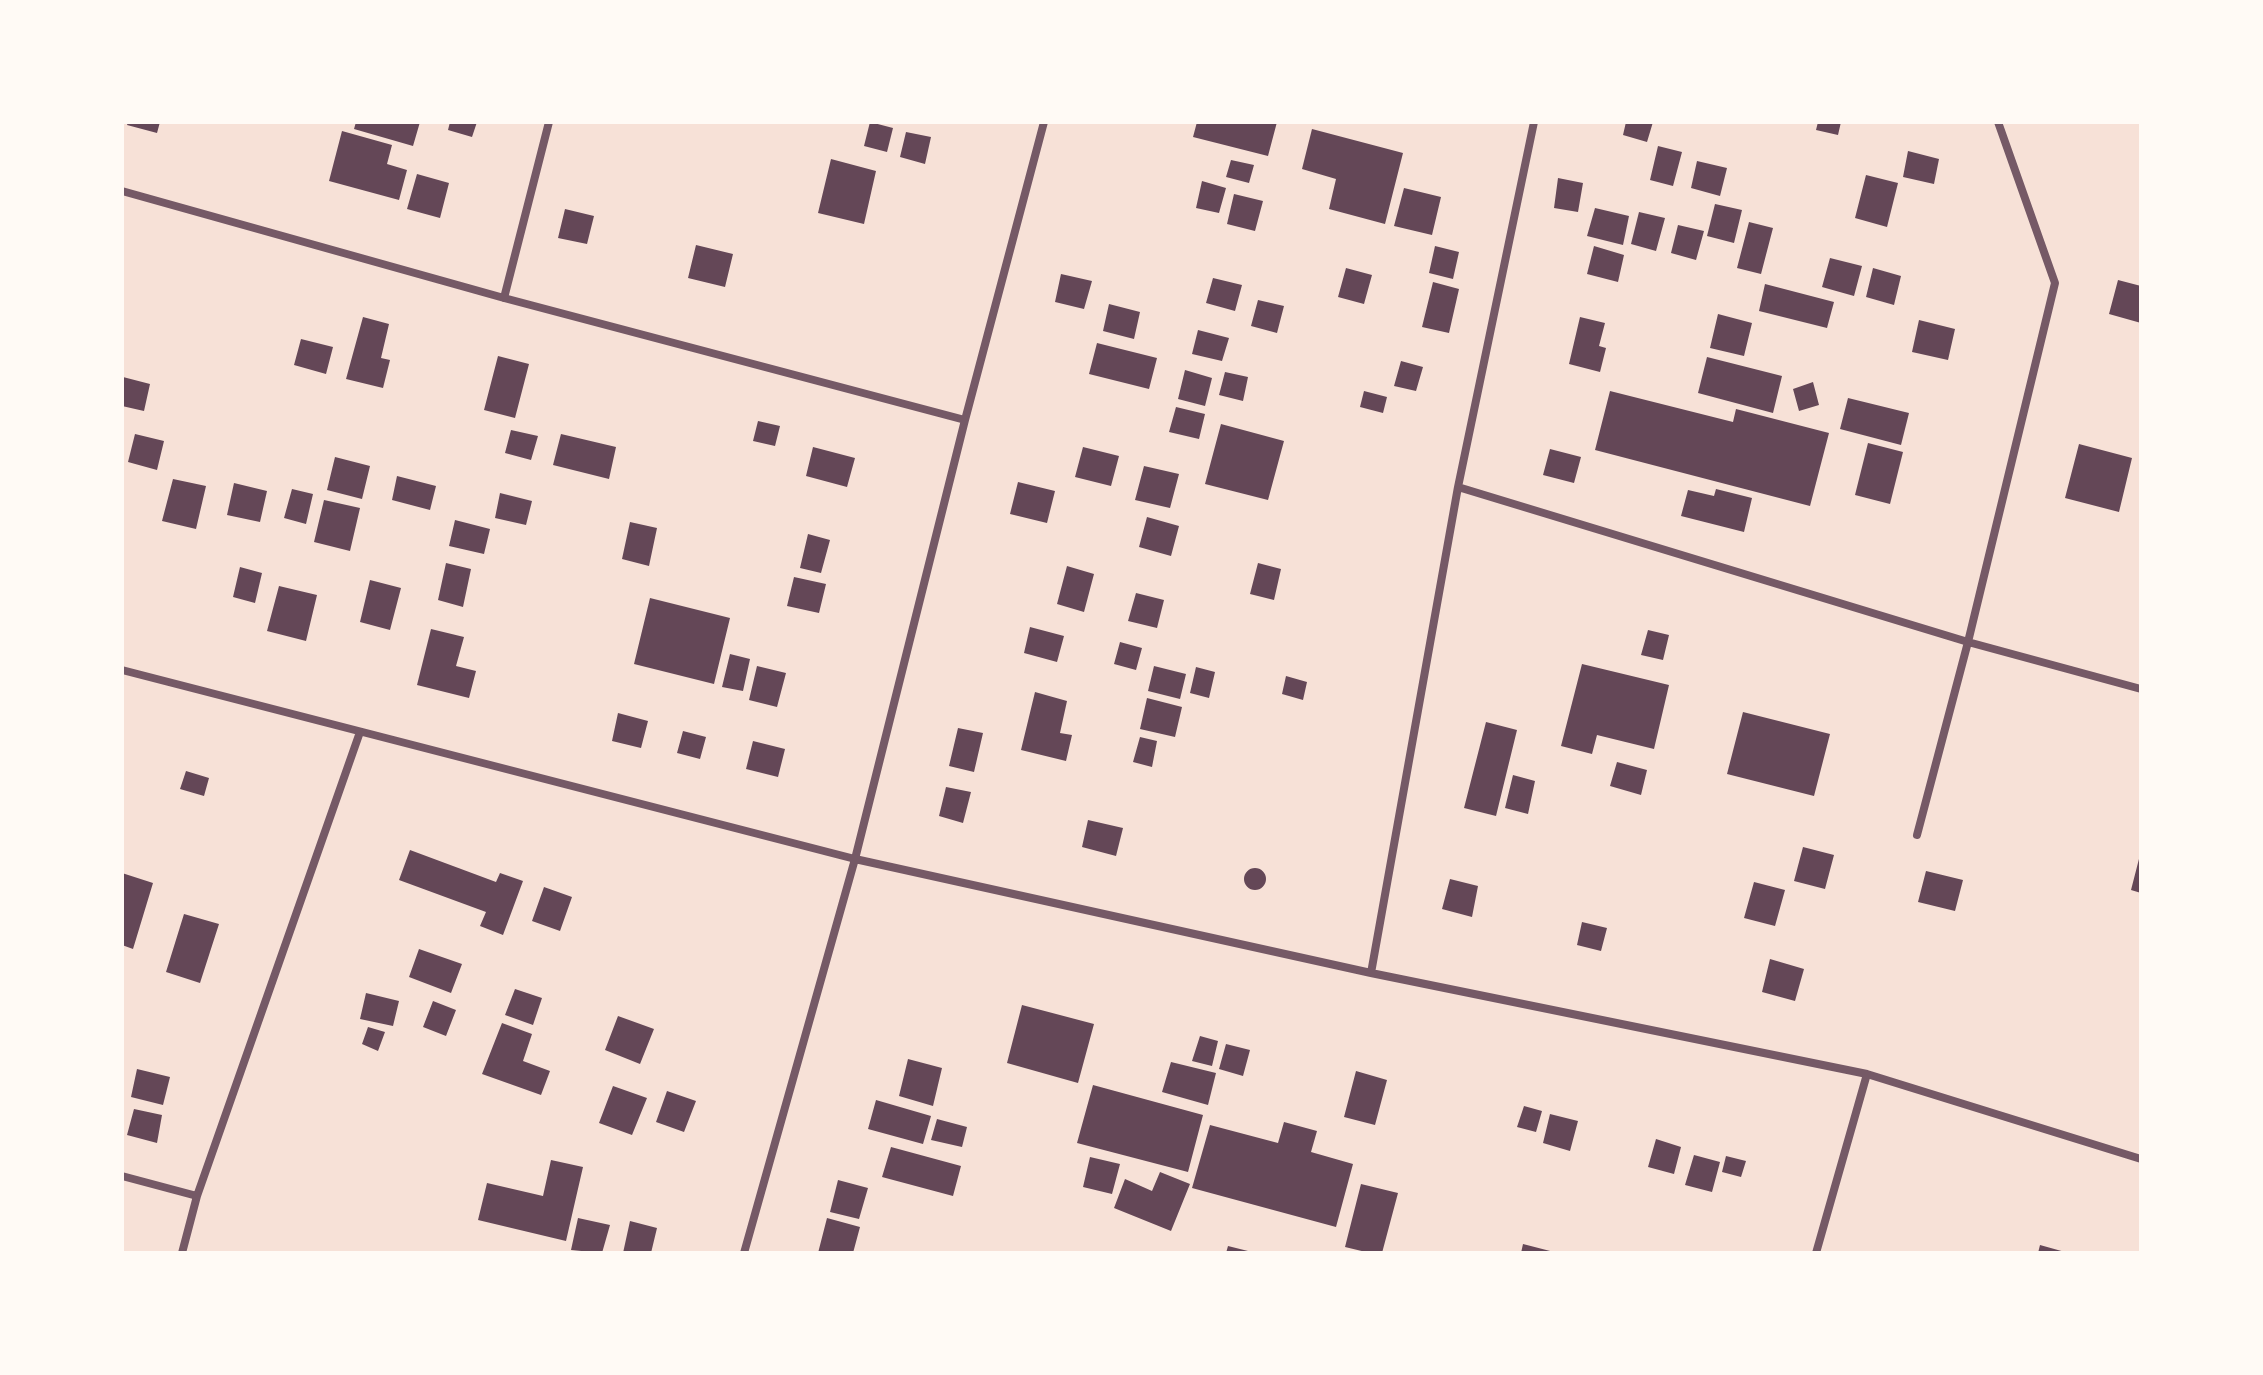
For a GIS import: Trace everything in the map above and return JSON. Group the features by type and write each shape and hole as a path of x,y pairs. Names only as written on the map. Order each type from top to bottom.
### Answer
{"street":[{"path":"504,298 549,122"},
{"path":"744,1253 855,859 965,420 1044,122"},
{"path":"1371,973 1458,487 1534,122"},
{"path":"1917,835 1968,642 2055,283 1998,122"},
{"path":"122,191 504,298 965,420"},
{"path":"1458,487 1968,642 2141,689"},
{"path":"122,670 855,859 1371,973 1867,1074 2141,1159"},
{"path":"182,1253 197,1196 360,732"},
{"path":"1816,1253 1867,1074"},
{"path":"122,1176 197,1196"}],"building":[{"path":"128,122 160,122 157,133 127,125"},
{"path":"356,122 420,122 413,146 354,129"},
{"path":"450,122 477,122 472,137 448,130"},
{"path":"870,122 893,128 887,152 864,146"},
{"path":"1197,122 1277,122 1268,156 1193,137"},
{"path":"1626,122 1653,122 1647,142 1623,135"},
{"path":"1818,122 1841,122 1838,135 1816,130"},
{"path":"1312,129 1403,153 1385,224 1329,209 1336,179 1302,169"},
{"path":"342,131 392,145 387,164 407,170 399,200 329,181"},
{"path":"906,132 931,137 925,164 900,157"},
{"path":"1658,146 1682,152 1673,186 1650,180"},
{"path":"1908,151 1939,159 1934,184 1903,177"},
{"path":"831,159 876,171 864,224 818,213"},
{"path":"1231,160 1254,165 1249,183 1226,177"},
{"path":"1697,161 1727,168 1720,196 1691,188"},
{"path":"417,174 449,183 440,218 407,209"},
{"path":"1866,175 1898,183 1887,227 1855,218"},
{"path":"1558,178 1583,183 1578,212 1554,208"},
{"path":"1202,181 1226,188 1219,213 1196,208"},
{"path":"1404,188 1441,197 1432,235 1394,226"},
{"path":"1234,194 1263,201 1255,231 1227,224"},
{"path":"1715,204 1742,210 1734,243 1707,236"},
{"path":"1595,208 1629,216 1623,245 1587,236"},
{"path":"565,209 594,216 587,244 558,238"},
{"path":"1639,212 1665,218 1656,251 1631,244"},
{"path":"1749,222 1773,228 1761,274 1737,268"},
{"path":"1678,225 1704,231 1696,260 1671,253"},
{"path":"696,245 733,254 725,287 688,278"},
{"path":"1435,246 1459,252 1453,279 1429,273"},
{"path":"1594,246 1624,255 1618,282 1587,274"},
{"path":"1830,258 1862,266 1854,296 1822,287"},
{"path":"1346,268 1372,275 1364,304 1338,297"},
{"path":"1873,268 1901,276 1894,305 1866,297"},
{"path":"1061,274 1092,281 1084,309 1055,302"},
{"path":"1213,278 1242,285 1235,311 1206,303"},
{"path":"2118,280 2141,286 2141,323 2109,314"},
{"path":"1433,282 1459,289 1449,333 1422,327"},
{"path":"1765,284 1834,302 1827,328 1759,311"},
{"path":"1258,300 1284,306 1277,333 1251,326"},
{"path":"1109,304 1140,312 1134,339 1103,331"},
{"path":"1718,314 1752,323 1744,356 1710,348"},
{"path":"363,317 389,324 381,358 390,360 383,388 346,379"},
{"path":"1580,317 1605,323 1599,346 1606,348 1600,372 1569,364"},
{"path":"1919,320 1955,329 1948,360 1912,352"},
{"path":"1198,330 1229,338 1222,361 1192,354"},
{"path":"301,339 333,347 326,374 294,365"},
{"path":"1097,343 1157,358 1149,389 1089,374"},
{"path":"498,356 529,364 515,418 484,410"},
{"path":"1707,357 1782,376 1773,413 1698,393"},
{"path":"1401,361 1423,367 1416,391 1394,386"},
{"path":"1185,370 1212,378 1205,406 1178,399"},
{"path":"1225,372 1248,377 1243,401 1219,395"},
{"path":"123,377 150,384 144,411 122,406"},
{"path":"1813,382 1819,405 1799,411 1793,389"},
{"path":"1364,391 1387,397 1383,413 1360,407"},
{"path":"1610,391 1733,422 1736,409 1829,433 1810,506 1595,450"},
{"path":"1848,398 1909,413 1901,445 1840,429"},
{"path":"1176,407 1205,414 1199,439 1169,432"},
{"path":"758,421 780,426 775,446 753,441"},
{"path":"1221,424 1284,441 1268,500 1205,484"},
{"path":"511,430 538,436 531,460 505,453"},
{"path":"135,434 164,441 157,470 128,462"},
{"path":"561,434 616,447 609,479 553,465"},
{"path":"1868,443 1903,452 1890,504 1855,495"},
{"path":"2079,444 2132,458 2119,512 2065,498"},
{"path":"813,447 855,458 847,487 806,476"},
{"path":"1083,447 1119,456 1111,486 1075,477"},
{"path":"1550,449 1581,457 1574,483 1543,475"},
{"path":"335,457 370,466 362,499 327,490"},
{"path":"1144,466 1179,474 1170,508 1135,500"},
{"path":"397,476 436,486 430,510 392,500"},
{"path":"173,479 206,486 196,529 162,521"},
{"path":"1018,482 1055,491 1047,523 1010,514"},
{"path":"234,483 267,491 260,522 227,515"},
{"path":"292,489 313,494 306,524 284,518"},
{"path":"1716,489 1752,498 1744,532 1681,516 1688,490 1714,496"},
{"path":"500,493 532,501 526,525 495,518"},
{"path":"324,500 360,508 350,551 314,542"},
{"path":"1147,517 1179,526 1171,556 1139,547"},
{"path":"455,520 490,529 484,554 449,546"},
{"path":"630,522 657,528 649,566 622,559"},
{"path":"808,534 830,540 821,573 800,568"},
{"path":"446,563 471,569 463,607 438,600"},
{"path":"1258,563 1281,569 1274,600 1250,594"},
{"path":"1067,566 1094,574 1084,612 1057,604"},
{"path":"240,567 262,573 255,603 233,597"},
{"path":"794,577 826,584 819,613 787,606"},
{"path":"370,580 401,588 390,630 360,622"},
{"path":"279,586 317,595 306,641 267,631"},
{"path":"1136,593 1164,600 1157,628 1128,621"},
{"path":"650,598 730,618 714,684 634,664"},
{"path":"1030,627 1064,636 1057,662 1024,653"},
{"path":"431,629 464,637 456,666 476,671 469,698 417,685"},
{"path":"1648,630 1669,635 1663,660 1641,655"},
{"path":"1120,642 1142,648 1136,670 1114,664"},
{"path":"730,654 750,659 743,691 722,687"},
{"path":"1582,664 1669,685 1654,749 1597,735 1592,754 1561,746"},
{"path":"757,666 786,673 777,707 749,700"},
{"path":"1154,666 1186,674 1180,699 1148,691"},
{"path":"1196,667 1215,672 1209,698 1190,693"},
{"path":"1286,676 1307,682 1303,700 1282,694"},
{"path":"1035,692 1067,701 1060,733 1072,735 1066,761 1021,750"},
{"path":"1147,698 1182,707 1175,737 1140,729"},
{"path":"1743,712 1830,734 1814,796 1727,774"},
{"path":"618,713 648,721 641,748 612,741"},
{"path":"1486,722 1517,730 1496,816 1464,808"},
{"path":"958,728 983,733 974,772 949,766"},
{"path":"683,731 706,737 700,759 677,753"},
{"path":"1140,737 1157,741 1152,767 1133,762"},
{"path":"753,741 785,749 778,777 746,769"},
{"path":"1617,762 1647,770 1641,795 1610,786"},
{"path":"186,771 209,778 204,796 180,789"},
{"path":"1513,775 1535,781 1528,814 1505,808"},
{"path":"946,787 971,792 963,823 939,816"},
{"path":"1088,820 1123,828 1116,856 1082,847"},
{"path":"1803,847 1834,855 1825,889 1794,881"},
{"path":"410,850 496,882 500,873 523,881 503,935 480,926 486,912 399,880"},
{"path":"2141,855 2141,893 2131,890"},
{"path":"1255,868 1263,871 1266,879 1263,887 1255,890 1247,887 1244,879 1247,871"},
{"path":"1926,871 1963,880 1955,911 1918,902"},
{"path":"122,873 153,883 133,949 122,945"},
{"path":"1450,879 1478,886 1472,917 1442,909"},
{"path":"1754,882 1785,890 1775,926 1744,918"},
{"path":"544,887 572,897 560,931 532,921"},
{"path":"184,914 219,924 200,983 166,972"},
{"path":"1582,922 1607,928 1601,951 1577,945"},
{"path":"419,949 462,964 451,993 409,977"},
{"path":"1770,959 1804,969 1795,1001 1762,992"},
{"path":"515,989 542,998 533,1025 505,1015"},
{"path":"366,993 399,1001 393,1026 360,1019"},
{"path":"433,1001 456,1010 446,1036 423,1027"},
{"path":"1022,1005 1094,1024 1078,1083 1007,1063"},
{"path":"618,1016 654,1029 640,1064 605,1050"},
{"path":"502,1023 532,1034 523,1061 550,1071 541,1095 482,1074"},
{"path":"368,1027 385,1032 378,1051 362,1044"},
{"path":"1200,1036 1218,1041 1212,1066 1192,1061"},
{"path":"1226,1044 1250,1050 1243,1076 1219,1069"},
{"path":"908,1059 942,1068 933,1106 899,1096"},
{"path":"1171,1062 1216,1073 1208,1105 1162,1092"},
{"path":"137,1069 170,1077 163,1105 131,1097"},
{"path":"1356,1071 1387,1080 1375,1125 1344,1117"},
{"path":"1093,1085 1203,1115 1188,1172 1077,1143"},
{"path":"613,1086 647,1098 632,1135 599,1123"},
{"path":"667,1091 696,1101 684,1132 656,1122"},
{"path":"876,1100 931,1116 923,1144 868,1129"},
{"path":"1524,1106 1542,1111 1536,1132 1517,1127"},
{"path":"134,1109 162,1115 157,1143 127,1135"},
{"path":"1550,1114 1578,1121 1570,1151 1543,1143"},
{"path":"937,1119 967,1127 962,1147 931,1140"},
{"path":"1284,1122 1317,1131 1311,1152 1353,1164 1336,1227 1192,1188 1210,1125 1278,1143"},
{"path":"1656,1139 1681,1147 1674,1174 1648,1167"},
{"path":"891,1147 961,1166 953,1196 882,1177"},
{"path":"1694,1155 1720,1162 1712,1192 1685,1185"},
{"path":"1726,1156 1746,1161 1741,1177 1722,1172"},
{"path":"1090,1157 1120,1164 1112,1194 1083,1187"},
{"path":"551,1160 583,1167 566,1241 478,1220 487,1183 543,1196"},
{"path":"1160,1172 1190,1184 1171,1231 1114,1208 1125,1179 1152,1191"},
{"path":"838,1180 868,1188 859,1219 830,1212"},
{"path":"1361,1184 1398,1193 1382,1253 1345,1247"},
{"path":"578,1218 610,1225 602,1253 571,1250"},
{"path":"827,1218 860,1227 853,1253 818,1253"},
{"path":"630,1221 657,1228 651,1253 623,1253"},
{"path":"1523,1244 1554,1252 1554,1253 1521,1253"},
{"path":"2040,1245 2065,1252 2065,1253 2038,1253"},
{"path":"1228,1246 1252,1252 1252,1253 1226,1253"}]}
